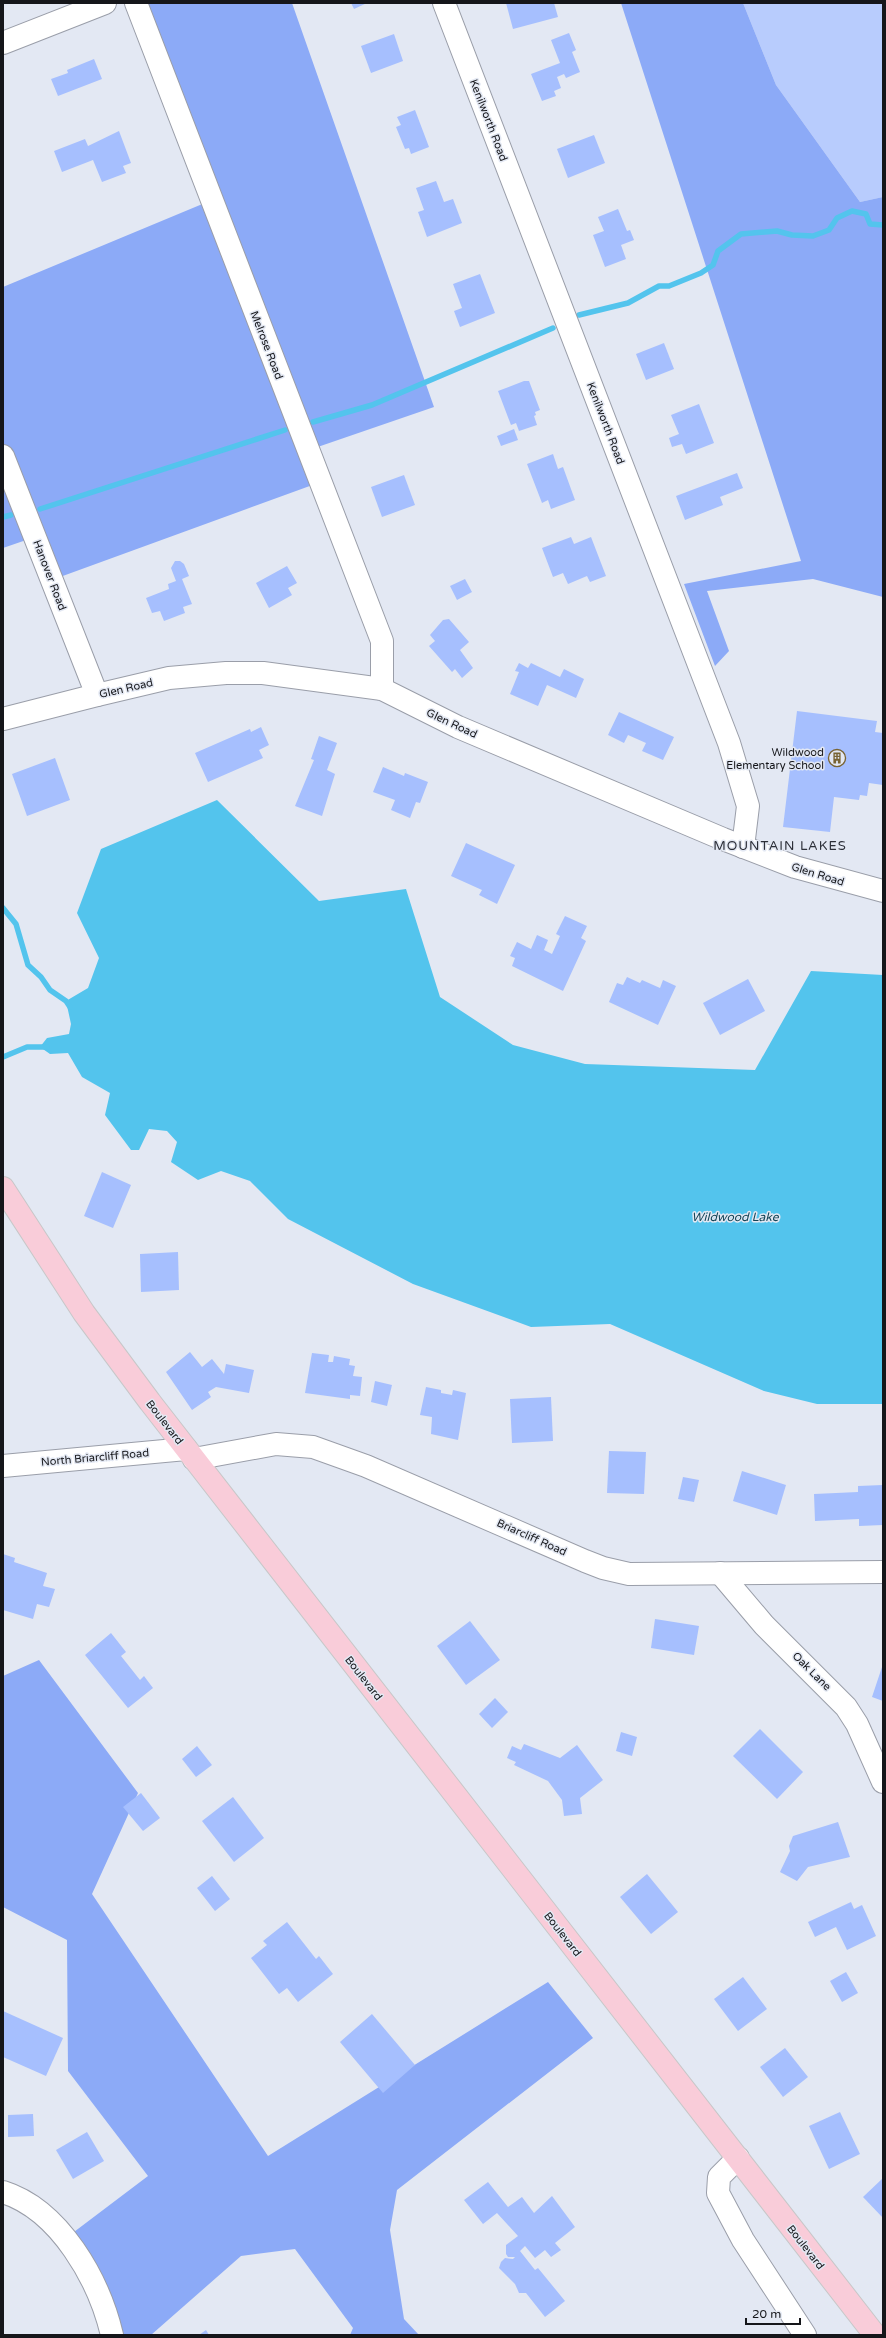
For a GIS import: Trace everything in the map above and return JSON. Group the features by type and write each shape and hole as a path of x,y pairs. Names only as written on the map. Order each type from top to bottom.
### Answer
{"main road":[{"name":"Boulevard","path":"3,1188 84,1313 190,1454 875,2335"}],"street":[{"path":"3,43 105,3"},
{"name":"Melrose Road","path":"136,3 382,641 382,689"},
{"name":"Kenilworth Road","path":"444,3 729,743 748,806 743,847"},
{"name":"Hanover Road","path":"3,456 97,694"},
{"name":"Glen Road","path":"3,719 97,694 170,678 226,673 263,673 382,689 458,727 795,868 883,891"},
{"name":"Briarcliff Road","path":"190,1454 276,1444 313,1447 366,1466 603,1568 629,1574 883,1572"},
{"name":"North Briarcliff Road","path":"3,1466 190,1454"},
{"name":"Oak Lane","path":"720,1574 764,1625 846,1707 857,1724 883,1782"},
{"path":"738,2158 719,2177 718,2193 743,2240 805,2335"},
{"path":"3,2192 13,2195 42,2214 66,2240 93,2279 105,2307 112,2335"}],"shaded area":[{"path":"139,3 292,3 434,407 306,451 318,483 49,581 32,538 3,548 3,287 212,200"},
{"path":"621,3 743,3 776,85 860,202 883,197 883,597 813,579 707,591 729,651 715,666 684,584 801,561"},
{"path":"743,3 883,3 883,197 860,202 776,85"},
{"path":"39,1660 138,1793 92,1894 268,2156 548,1982 593,2038 397,2190 390,2230 404,2319 419,2335 350,2335 353,2328 295,2249 241,2256 151,2335 107,2335 66,2238 148,2176 68,2071 67,1940 3,1907 3,1676"}],"water":[{"name":"Wildwood Lake","path":"217,800 319,901 406,889 440,997 513,1045 585,1064 755,1070 811,971 883,975 883,1404 817,1404 764,1391 610,1324 531,1327 413,1284 288,1219 250,1181 221,1171 198,1180 171,1162 177,1142 167,1131 149,1129 139,1150 131,1150 105,1115 110,1093 82,1077 68,1053 50,1054 40,1047 47,1038 69,1034 71,1024 66,1001 88,988 99,958 77,913 101,849"}],"building":[{"path":"351,3 367,3 354,9"},
{"path":"506,3 554,3 558,17 513,29"},
{"path":"569,33 576,50 572,52 580,72 566,78 564,74 557,77 561,88 554,91 556,96 542,101 531,74 560,63 551,40"},
{"path":"394,34 403,61 371,73 361,46"},
{"path":"94,59 102,79 58,96 51,79 68,73 67,70"},
{"path":"415,110 429,147 411,154 409,148 405,149 396,127 401,125 397,117"},
{"path":"119,131 131,163 123,166 126,173 102,182 93,160 62,172 54,151 85,139 88,146"},
{"path":"594,135 605,163 568,178 557,149"},
{"path":"436,181 444,202 453,199 462,223 427,237 418,212 424,210 416,188"},
{"path":"618,209 627,231 630,230 634,240 621,245 626,259 605,267 593,235 604,231 598,217"},
{"path":"480,274 495,313 460,327 454,311 462,308 453,284"},
{"path":"664,343 674,369 646,380 636,354"},
{"path":"524,381 529,381 540,410 535,412 536,415 534,416 537,425 519,431 516,423 511,425 498,391"},
{"path":"699,404 714,443 686,454 682,444 672,447 669,438 679,434 671,415"},
{"path":"514,429 518,440 501,446 497,436"},
{"path":"553,454 558,469 563,467 575,500 551,509 548,500 542,503 527,464"},
{"path":"737,473 743,488 720,497 723,505 685,520 676,496"},
{"path":"404,475 415,505 382,517 371,487"},
{"path":"571,537 574,544 591,537 606,576 590,582 587,576 568,584 563,573 553,577 542,548"},
{"path":"175,561 180,561 184,564 189,576 182,579 192,604 183,607 185,613 164,621 160,611 152,613 146,598 169,589 168,584 176,581 171,568"},
{"path":"287,566 297,583 288,588 292,595 269,608 256,583"},
{"path":"465,579 472,592 457,600 450,586"},
{"path":"449,619 469,642 460,650 473,668 462,678 455,669 452,672 429,646 435,641 430,635 443,620"},
{"path":"519,663 528,668 531,663 560,677 564,669 584,679 576,698 547,685 538,706 510,694 519,672 515,671"},
{"name":"Wildwood Elementary School","path":"797,711 877,721 875,732 883,733 883,785 869,783 867,796 860,795 859,800 834,797 830,832 783,827"},
{"path":"619,712 674,737 663,760 642,751 646,743 628,735 624,743 608,735"},
{"path":"261,727 269,745 259,750 263,758 208,782 195,753 250,729 251,732"},
{"path":"319,736 337,743 327,770 335,774 322,816 295,806 314,760 311,759"},
{"path":"55,758 70,800 27,816 12,774"},
{"path":"383,767 404,776 405,773 428,782 420,803 416,802 410,818 391,810 395,800 373,792"},
{"path":"466,843 515,865 497,904 479,895 482,890 451,876"},
{"path":"565,916 587,926 581,938 586,941 563,991 512,966 515,958 510,956 517,942 531,949 537,935 548,940 544,950 552,954 560,936 556,934"},
{"path":"627,977 640,983 642,980 660,988 663,980 676,986 658,1025 609,1002 617,983 623,985"},
{"path":"748,979 765,1011 720,1035 703,1003"},
{"path":"102,1172 131,1185 113,1228 84,1216"},
{"path":"178,1252 179,1290 141,1292 140,1254"},
{"path":"190,1352 202,1367 212,1359 224,1374 226,1364 254,1370 249,1393 216,1387 208,1392 211,1397 192,1410 166,1372"},
{"path":"312,1353 329,1355 328,1362 333,1362 334,1356 350,1359 349,1365 355,1366 353,1376 362,1377 360,1396 350,1395 350,1399 305,1393"},
{"path":"375,1381 392,1385 387,1406 371,1402"},
{"path":"426,1387 441,1390 441,1393 452,1395 453,1390 466,1393 458,1440 431,1434 432,1417 420,1415"},
{"path":"551,1397 553,1441 512,1443 510,1399"},
{"path":"609,1451 646,1452 644,1494 607,1493"},
{"path":"742,1471 786,1485 777,1515 733,1501"},
{"path":"683,1477 699,1480 694,1502 678,1499"},
{"path":"883,1485 883,1525 859,1526 859,1519 815,1521 814,1494 858,1492 858,1486"},
{"path":"3,1554 15,1558 14,1562 47,1573 43,1586 55,1589 49,1607 37,1604 33,1619 3,1610"},
{"path":"655,1619 699,1626 694,1655 651,1648"},
{"path":"470,1621 500,1660 466,1685 437,1646"},
{"path":"111,1633 126,1652 121,1656 140,1680 144,1676 153,1688 128,1708 85,1655"},
{"path":"883,1664 883,1701 872,1697"},
{"path":"495,1698 508,1712 492,1728 479,1714"},
{"path":"760,1729 803,1772 777,1799 733,1756"},
{"path":"621,1732 637,1737 632,1756 616,1751"},
{"path":"524,1744 560,1758 577,1745 603,1780 580,1798 582,1814 564,1816 562,1800 548,1781 514,1765 516,1762 507,1758 512,1746 521,1750"},
{"path":"197,1746 212,1765 196,1777 182,1759"},
{"path":"141,1793 160,1818 143,1831 123,1807"},
{"path":"233,1797 264,1838 234,1862 202,1821"},
{"path":"838,1822 850,1857 808,1867 797,1881 780,1872 790,1851 789,1846 793,1836"},
{"path":"647,1874 678,1912 651,1934 620,1897"},
{"path":"212,1876 230,1899 215,1911 197,1888"},
{"path":"851,1902 854,1909 862,1905 876,1936 847,1950 836,1927 815,1937 808,1922"},
{"path":"287,1922 316,1959 319,1956 333,1974 298,2002 287,1988 279,1994 251,1958 267,1945 263,1941"},
{"path":"846,1972 858,1993 842,2002 830,1981"},
{"path":"743,1977 767,2009 738,2031 714,1999"},
{"path":"3,2011 63,2038 46,2076 3,2057"},
{"path":"372,2014 415,2065 383,2093 340,2042"},
{"path":"785,2048 808,2077 783,2097 760,2067"},
{"path":"840,2112 860,2154 829,2169 809,2126"},
{"path":"33,2114 34,2136 8,2137 8,2115"},
{"path":"87,2132 104,2161 73,2179 56,2150"},
{"path":"883,2178 883,2218 863,2197"},
{"path":"488,2182 508,2207 522,2197 534,2213 552,2196 575,2227 555,2243 561,2250 551,2257 545,2250 535,2258 525,2246 520,2251 535,2270 538,2268 565,2301 545,2317 526,2293 519,2293 515,2284 499,2268 501,2262 505,2258 513,2259 515,2257 508,2257 506,2254 506,2245 518,2236 497,2213 483,2224 464,2200"},
{"path":"206,2330 209,2335 199,2335"}],"waterway":[{"path":"579,315 628,303 659,286 669,286 701,273 713,265 718,251 741,234 777,231 792,235 813,236 829,230 837,218 852,211 866,214 870,224 883,225"},
{"path":"313,422 372,405 553,328"},
{"path":"40,509 285,430"},
{"path":"3,517 11,515"},
{"path":"3,908 16,924 28,965 41,977 50,990 66,1001 70,1007"},
{"path":"3,1057 27,1047 47,1047"}],"place":[{"name":"Wildwood Elementary School","path":"837,758"}],"district":[{"name":"MOUNTAIN LAKES","path":"780,845"}]}
